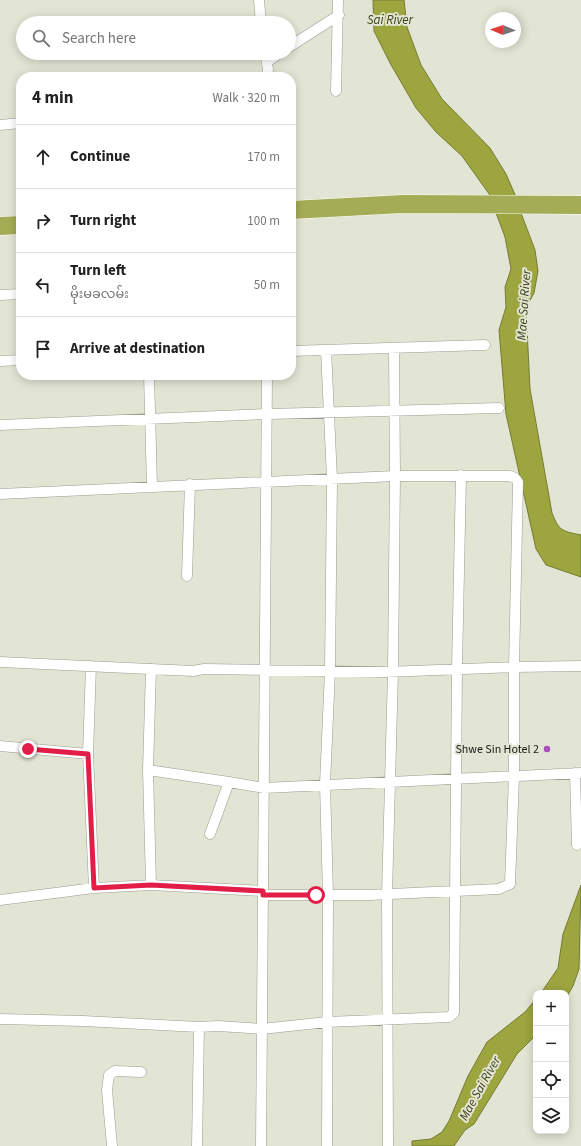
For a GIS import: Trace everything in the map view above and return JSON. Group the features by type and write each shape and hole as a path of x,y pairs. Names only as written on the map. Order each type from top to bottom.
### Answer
{"highway":[{"path":"296,210 403,204 581,205"},
{"path":"0,226 16,225"}],"street":[{"path":"259,0 260,16"},
{"path":"336,91 339,15 338,0"},
{"path":"296,43 339,15"},
{"path":"266,60 267,72"},
{"path":"0,125 16,123"},
{"path":"0,295 16,294"},
{"path":"296,351 485,345"},
{"path":"388,1146 386,1021 389,782 393,671 395,476 394,348"},
{"path":"326,350 332,479 330,671 325,784 328,895 327,1146"},
{"path":"0,361 16,360"},
{"path":"149,380 152,486"},
{"path":"261,1146 267,380"},
{"path":"0,425 268,414 395,412 499,408"},
{"path":"0,1019 83,1020 262,1029 327,1022 386,1021 449,1017 454,1013 457,779 456,668 461,475"},
{"path":"0,494 190,484 395,476 510,476 515,478 518,482 514,667 514,776 510,884 499,889 328,895 263,893 151,885 94,888 0,900"},
{"path":"187,576 190,484"},
{"path":"0,662 150,669 330,671 393,671 456,668 581,666"},
{"path":"91,666 88,754 94,888"},
{"path":"150,669 148,770 151,885"},
{"path":"0,746 88,754"},
{"path":"148,770 264,788 578,773 577,845"},
{"path":"210,834 229,782"},
{"path":"197,1146 199,1027"},
{"path":"112,1146 106,1090 109,1075 115,1071 141,1072"}],"water":[{"name":"Sai River","path":"373,0 404,0 407,27 421,65 442,99 490,148 506,174 516,197 492,198 462,156 436,132 416,108 390,63 374,31"},
{"name":"Mae Sai River","path":"496,213 521,213 535,250 538,271 534,293 526,308 530,389 552,513 559,527 565,531 581,535 581,577 546,565 536,549 506,414 499,330 506,307 505,287 511,269 505,237"},
{"path":"581,885 579,969 573,986 569,993 569,990 543,990 558,968 563,934"},
{"name":"Mae Sai River","path":"533,1003 533,1038 517,1054 474,1124 465,1130 454,1146 412,1146 412,1141 431,1139 442,1132 449,1121 468,1076 487,1042 525,1012"}],"place":[{"name":"Shwe Sin Hotel 2","path":"547,749"}],"route":[{"path":"28,749 88,754 93,831 94,888 151,885 263,891 263,895 316,895"}]}
